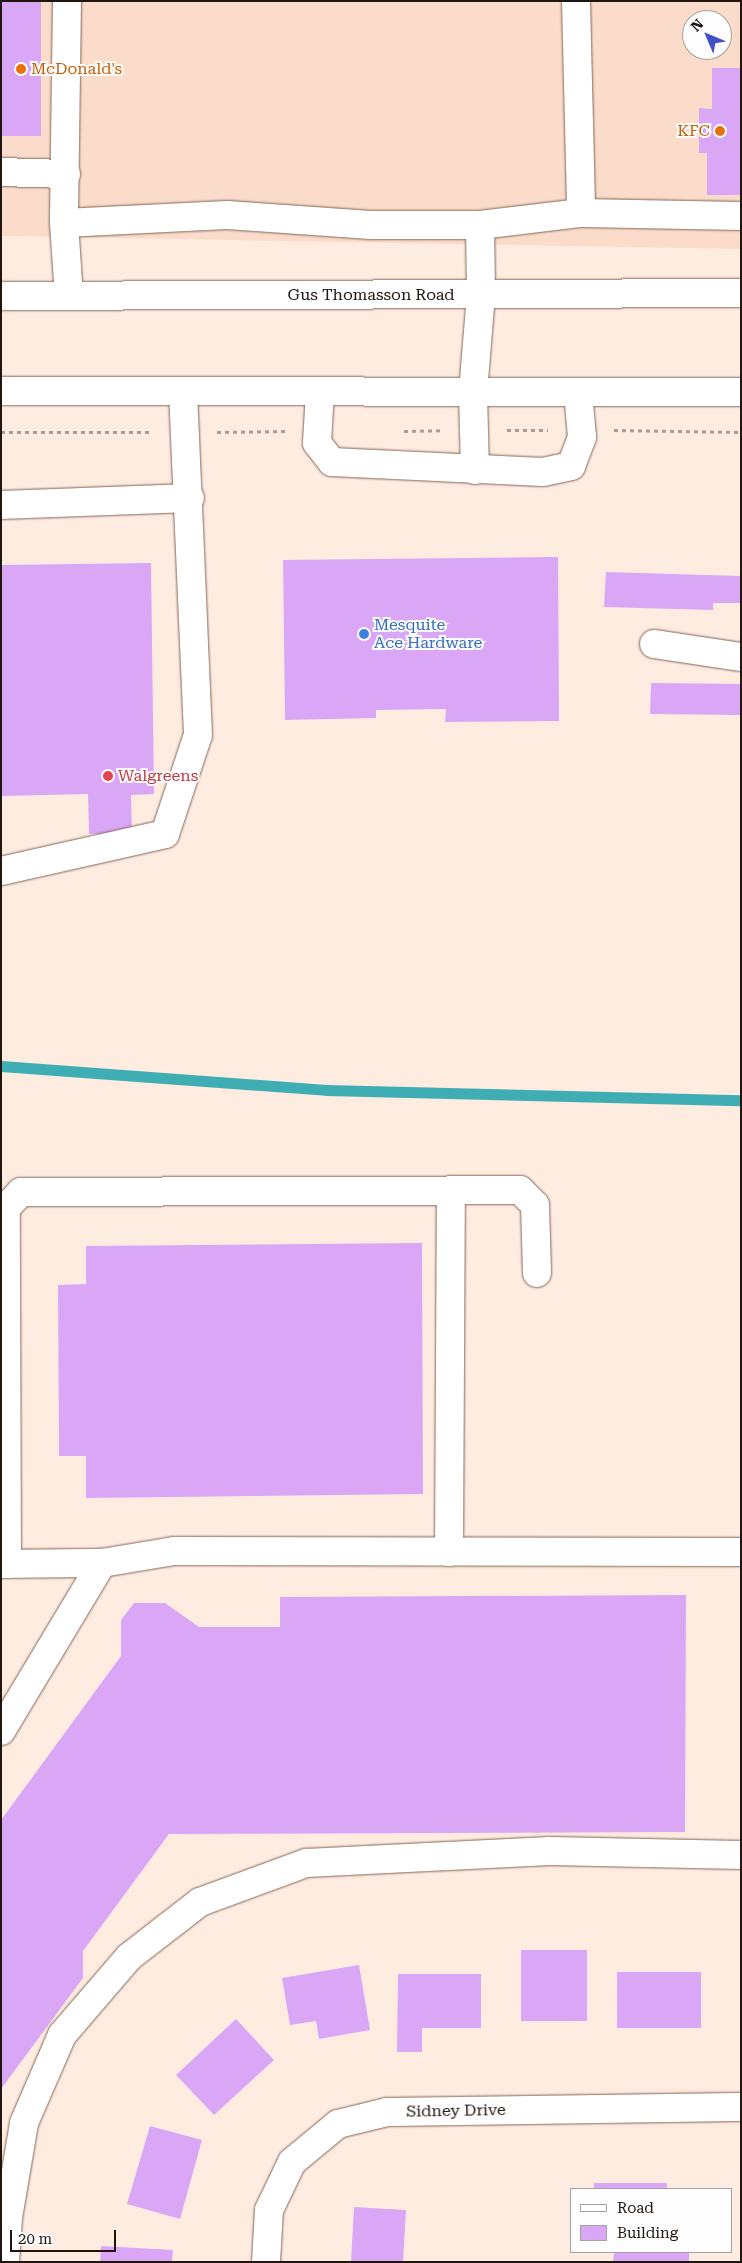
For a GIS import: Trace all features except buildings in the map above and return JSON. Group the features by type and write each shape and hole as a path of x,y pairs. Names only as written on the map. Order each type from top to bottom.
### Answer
{"main road":[{"path":"66,1 66,174 64,223 69,296"},
{"path":"576,1 581,213"},
{"path":"1,172 66,174"},
{"path":"64,223 227,216 371,225 480,225 581,213 741,216"},
{"path":"475,470 473,392 481,294 480,225"},
{"name":"Gus Thomasson Road","path":"1,296 741,294"},
{"path":"1,391 741,392"},
{"path":"1,871 165,834 198,735 190,498 183,391"},
{"path":"320,392 317,443 332,462 543,472 571,466 582,437 578,392"},
{"path":"1,505 190,498"},
{"path":"654,644 741,657"},
{"path":"449,1552 451,1190"},
{"path":"537,1273 535,1205 520,1190 21,1192 6,1208 4,1564 102,1563 174,1552 741,1552"},
{"path":"1,1731 102,1563"},
{"path":"5,2262 8,2218 24,2123 62,2035 129,1957 200,1902 306,1862 550,1851 741,1855"},
{"name":"Sidney Drive","path":"266,2262 268,2210 292,2162 338,2124 387,2112 741,2107"}],"shaded area":[{"path":"1,1 741,1 741,249 1,236"}],"waterway":[{"path":"1,1066 326,1090 741,1100"}],"place":[{"name":"McDonald's","path":"21,69"},
{"name":"KFC","path":"720,131"},
{"name":"Mesquite Ace Hardware","path":"364,634"},
{"name":"Walgreens","path":"108,776"}]}
